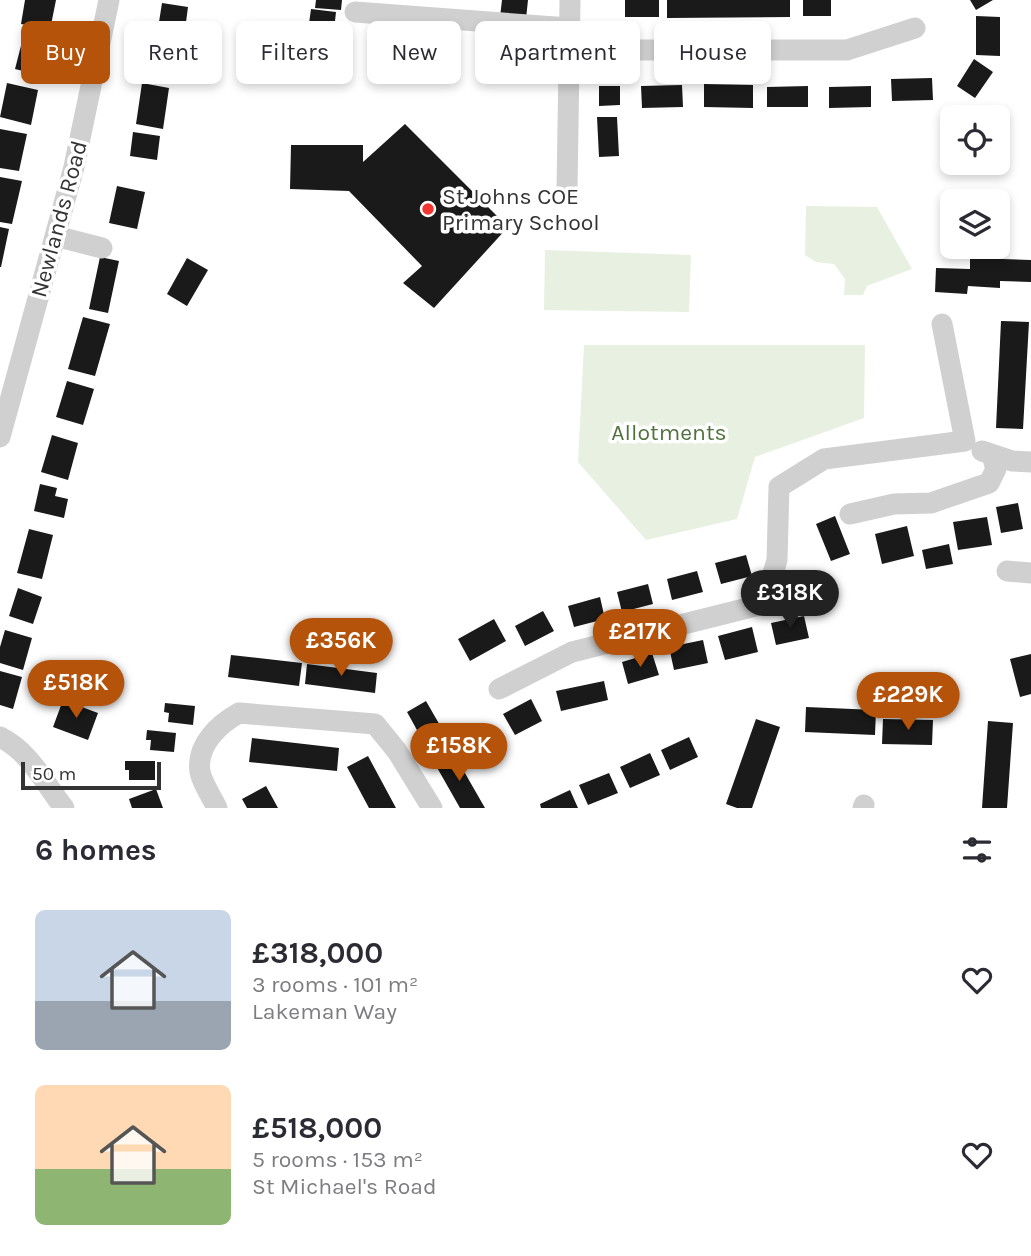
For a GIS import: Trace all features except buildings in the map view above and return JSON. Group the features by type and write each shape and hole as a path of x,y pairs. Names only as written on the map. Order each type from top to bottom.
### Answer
{"street":[{"name":"Newlands Road","path":"0,437 74,167 109,0"},
{"path":"569,21 570,0"},
{"path":"355,12 475,27"},
{"path":"640,42 847,50 915,28"},
{"path":"567,189 568,84"},
{"path":"55,236 102,248"},
{"path":"942,324 965,442"},
{"path":"499,689 572,652 764,604 777,560 779,487 824,459 965,442 992,455 1012,461 1031,462"},
{"path":"850,514 894,504 933,512 989,483 996,469 992,455"},
{"path":"1007,571 1031,573"},
{"path":"218,808 200,772 203,752 210,736 222,722 239,712 375,724 397,751 432,808"},
{"path":"0,737 13,744 30,760 64,808"}],"green space":[{"path":"806,206 877,207 912,269 867,286 863,295 844,295 845,279 834,264 816,262 805,255"},
{"path":"545,250 691,255 689,312 544,310"},
{"name":"Allotments","path":"584,345 865,345 864,418 755,457 737,519 646,540 578,462"}],"place":[{"name":"St Johns COE Primary School","path":"428,209"}]}
